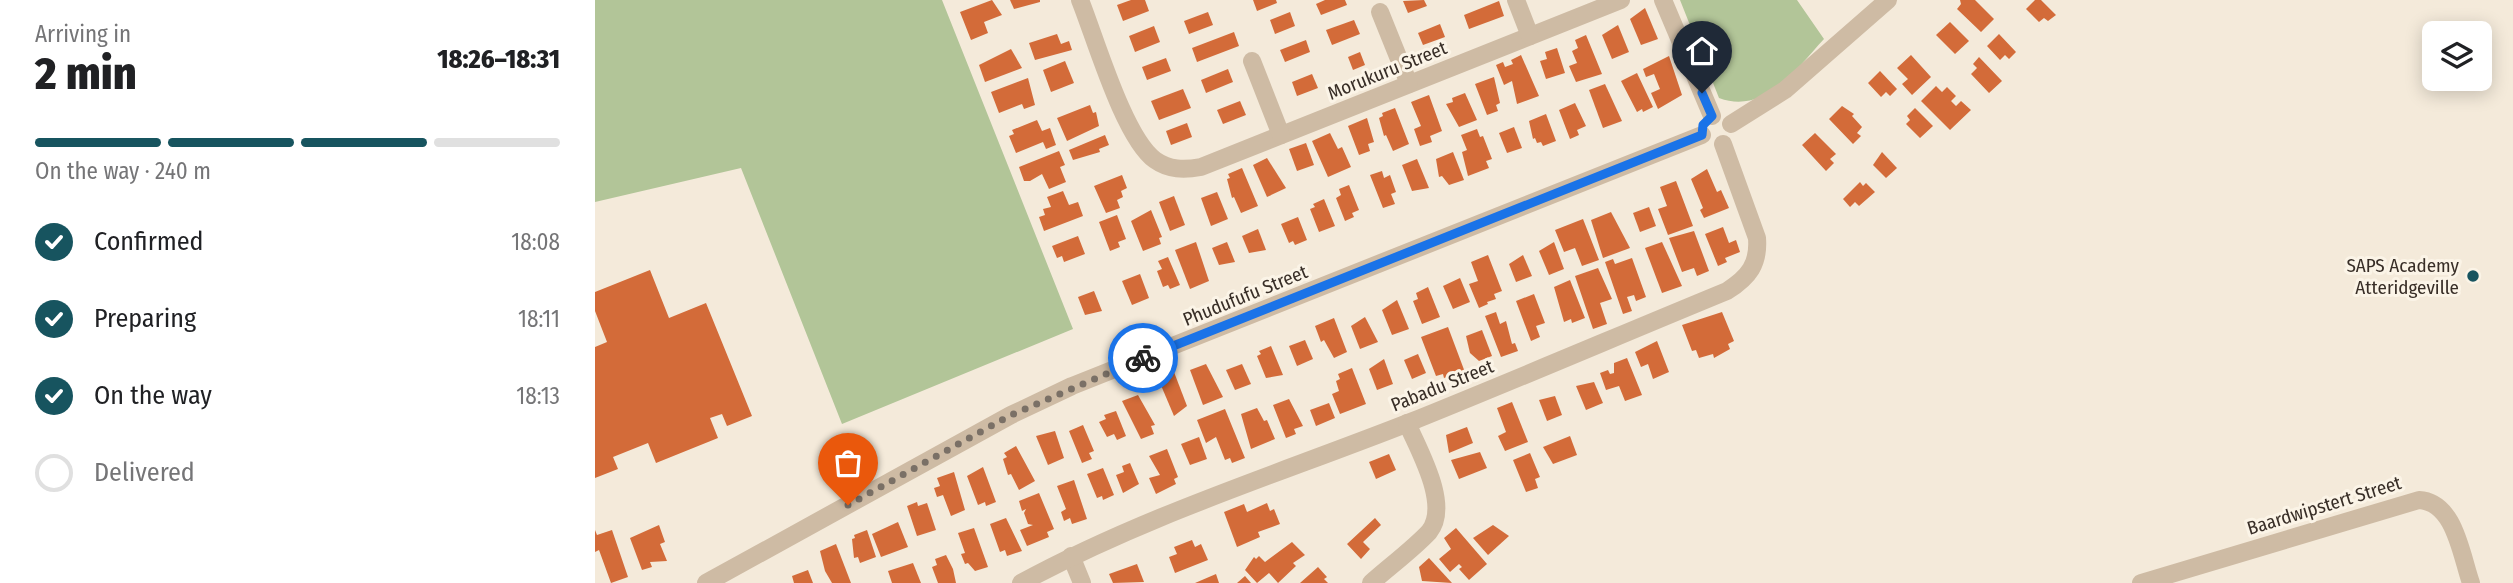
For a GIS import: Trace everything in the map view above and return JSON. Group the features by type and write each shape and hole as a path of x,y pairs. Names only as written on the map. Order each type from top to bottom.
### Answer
{"street":[{"name":"Morukuru Street","path":"1080,0 1129,124 1144,149 1167,166 1179,169 1201,167 1621,0"},
{"path":"1516,0 1530,36"},
{"path":"1663,0 1712,116"},
{"path":"1731,124 1785,90 1888,0"},
{"path":"1380,12 1409,84"},
{"path":"1252,61 1281,135"},
{"path":"1712,116 1724,116 1731,124 1732,134 1723,145 1708,143 1702,135 1703,125 1712,116"},
{"name":"Phudufufu Street","path":"706,583 1011,415 1072,386 1702,135"},
{"name":"Pabadu Street","path":"1021,583 1071,556 1253,480 1407,423 1727,291 1743,281 1756,261 1757,238 1723,145"},
{"path":"1371,583 1430,530 1435,517 1434,487 1407,423"},
{"name":"Baardwipstert Street","path":"2141,583 2419,500 2443,510 2472,583"},
{"path":"1071,556 1082,583"}],"green space":[{"path":"595,0 942,0 1073,329 842,424 741,168 595,202"},
{"path":"1680,0 1797,0 1824,39 1791,75 1765,95 1736,102 1719,98"}],"building":[{"path":"992,0 1002,15 984,22 988,33 971,40 960,12"},
{"path":"1010,0 1040,0 1040,2 1014,9"},
{"path":"1131,0 1145,0 1149,11 1123,21 1117,5"},
{"path":"1253,0 1276,0 1277,3 1257,11"},
{"path":"1325,0 1345,0 1347,5 1321,15 1316,4"},
{"path":"1424,0 1427,6 1408,13 1403,1"},
{"path":"1960,0 1975,0 1994,19 1981,32 1957,9 1961,4"},
{"path":"2035,0 2041,0 2056,15 2048,21 2044,18 2039,22 2026,9"},
{"path":"1499,1 1504,16 1469,29 1464,15"},
{"path":"1645,8 1658,39 1641,45 1630,19"},
{"path":"1208,12 1213,25 1189,34 1184,21"},
{"path":"1290,12 1295,26 1275,34 1270,20"},
{"path":"1354,20 1360,34 1332,45 1326,30"},
{"path":"1950,22 1969,41 1955,54 1936,35"},
{"path":"1440,24 1445,37 1423,45 1418,33"},
{"path":"1618,25 1629,52 1612,59 1602,35"},
{"path":"1154,26 1160,42 1135,52 1129,36"},
{"path":"1234,32 1239,46 1197,62 1192,48"},
{"path":"1057,34 1061,44 1069,41 1072,50 1035,60 1029,43"},
{"path":"1999,34 2016,52 2009,59 2005,55 2000,60 1987,46"},
{"path":"1586,35 1602,74 1576,82 1569,66 1577,63 1572,51 1578,48 1575,40"},
{"path":"1306,40 1310,52 1285,62 1280,50"},
{"path":"1557,48 1565,73 1546,79 1540,61 1547,59 1545,52"},
{"path":"1011,49 1022,68 985,82 979,65"},
{"path":"1360,52 1365,65 1353,70 1348,57"},
{"path":"1521,55 1539,96 1517,104 1512,81 1504,85 1496,65 1503,62 1505,67 1513,64 1511,60"},
{"path":"1911,55 1931,77 1912,95 1902,84 1908,79 1897,68"},
{"path":"1669,56 1682,95 1658,109 1651,93 1660,89 1654,74 1646,77 1643,69"},
{"path":"1979,57 2002,81 1989,93 1971,74 1977,68 1973,64"},
{"path":"1166,58 1171,71 1147,80 1142,67"},
{"path":"1065,61 1074,83 1051,92 1043,70"},
{"path":"1228,69 1233,82 1206,93 1201,80"},
{"path":"1880,71 1897,89 1890,96 1886,92 1881,97 1868,83"},
{"path":"1637,73 1653,107 1643,112 1642,109 1637,112 1621,81"},
{"path":"1312,74 1318,88 1297,96 1292,82"},
{"path":"1494,77 1500,103 1496,105 1498,111 1487,115 1475,84"},
{"path":"1028,78 1035,105 1024,109 1022,104 999,113 991,92"},
{"path":"1605,84 1622,121 1603,128 1589,90"},
{"path":"1936,86 1942,92 1947,87 1956,96 1951,101 1956,106 1961,101 1971,110 1950,130 1921,101"},
{"path":"1183,89 1191,108 1159,120 1151,101"},
{"path":"1465,93 1477,120 1459,127 1446,104 1453,102 1452,98"},
{"path":"1429,95 1442,131 1430,136 1432,142 1420,146 1414,129 1421,126 1411,102"},
{"path":"1240,101 1246,115 1223,124 1217,110"},
{"path":"1575,103 1586,126 1577,130 1579,135 1570,139 1559,110"},
{"path":"1090,105 1093,113 1096,112 1099,126 1067,141 1057,118"},
{"path":"1842,106 1854,114 1852,116 1862,127 1857,133 1861,136 1853,144 1829,119"},
{"path":"1395,108 1409,144 1393,151 1386,135 1384,136 1379,118 1383,116 1382,113"},
{"path":"1915,108 1933,126 1920,138 1906,124 1910,120 1907,116"},
{"path":"1546,114 1556,141 1543,146 1541,142 1537,143 1535,138 1533,139 1529,121"},
{"path":"1367,118 1374,142 1368,144 1370,151 1359,155 1348,126"},
{"path":"1037,120 1042,131 1050,128 1056,145 1046,149 1043,142 1016,153 1009,136 1014,134 1012,130"},
{"path":"1187,123 1192,137 1171,145 1166,131"},
{"path":"1514,127 1522,148 1507,153 1499,133"},
{"path":"1477,129 1480,137 1483,136 1492,159 1486,161 1489,168 1468,176 1462,152 1467,150 1461,135"},
{"path":"1330,133 1338,149 1342,147 1351,167 1328,177 1312,141"},
{"path":"1815,133 1836,154 1830,159 1834,163 1826,171 1802,145"},
{"path":"1105,135 1109,145 1099,149 1100,152 1073,160 1069,150"},
{"path":"1306,143 1314,165 1297,171 1289,149"},
{"path":"1059,151 1065,165 1060,167 1066,182 1049,189 1042,174 1030,181 1024,181 1019,167"},
{"path":"1453,152 1464,180 1449,185 1442,176 1439,177 1436,159"},
{"path":"1882,152 1897,168 1886,178 1873,165"},
{"path":"1267,158 1286,188 1267,197 1253,165"},
{"path":"1417,159 1429,188 1412,191 1402,165"},
{"path":"1242,168 1258,206 1241,213 1234,197 1232,198 1227,179 1230,178 1228,174"},
{"path":"1707,169 1717,192 1721,190 1729,208 1704,218 1700,210 1703,208 1691,179"},
{"path":"1382,171 1384,178 1390,175 1396,192 1391,194 1395,204 1383,208 1370,175"},
{"path":"1122,175 1127,188 1121,191 1123,197 1117,200 1120,208 1106,213 1094,186"},
{"path":"1676,181 1693,226 1668,235 1658,209 1667,206 1660,187"},
{"path":"1860,182 1863,186 1866,183 1875,192 1859,206 1855,202 1850,207 1843,199"},
{"path":"1349,185 1359,210 1352,213 1354,217 1345,221 1336,198 1341,195 1339,189"},
{"path":"1063,191 1069,205 1078,202 1083,216 1044,231 1039,217 1045,215 1043,209 1051,207 1047,197"},
{"path":"1217,192 1228,219 1211,226 1201,198"},
{"path":"1174,196 1185,225 1170,231 1159,202"},
{"path":"1324,199 1335,226 1319,232 1310,209 1315,207 1313,204"},
{"path":"1649,207 1656,226 1640,232 1633,213"},
{"path":"1151,210 1162,237 1159,238 1161,244 1143,251 1131,221"},
{"path":"1611,212 1630,248 1603,258 1591,220"},
{"path":"1117,215 1126,239 1118,242 1120,247 1110,251 1099,222"},
{"path":"1298,217 1307,240 1295,245 1293,241 1289,243 1281,224"},
{"path":"1583,219 1599,260 1582,266 1575,248 1564,252 1555,230"},
{"path":"1723,227 1729,243 1736,240 1740,252 1725,258 1727,262 1718,266 1705,234"},
{"path":"1258,229 1266,250 1249,253 1242,236"},
{"path":"1694,231 1709,271 1697,276 1694,268 1682,272 1669,238"},
{"path":"1078,236 1085,254 1064,262 1062,256 1057,258 1052,246"},
{"path":"1196,242 1209,281 1190,289 1175,250"},
{"path":"1227,242 1235,262 1219,265 1212,248"},
{"path":"1554,242 1564,269 1549,275 1539,251"},
{"path":"1662,242 1682,286 1662,293 1645,248"},
{"path":"1488,255 1502,291 1494,294 1496,299 1479,308 1469,284 1478,281 1471,262"},
{"path":"1523,255 1532,276 1516,282 1509,264"},
{"path":"1168,257 1180,285 1170,289 1168,285 1163,287 1157,271 1162,269 1158,261"},
{"path":"1632,258 1646,297 1636,301 1634,295 1627,297 1632,311 1623,314 1605,262 1613,259 1615,264"},
{"path":"1598,268 1612,299 1600,303 1607,324 1593,329 1575,276"},
{"path":"650,270 669,318 706,303 752,416 727,426 722,414 710,418 718,438 656,463 648,443 613,457 618,469 595,478 595,347 607,342 595,311 595,292"},
{"path":"1140,274 1149,298 1132,305 1122,281"},
{"path":"1460,278 1470,302 1453,309 1443,286"},
{"path":"1570,280 1585,318 1572,323 1571,319 1564,322 1554,287"},
{"path":"1428,287 1440,317 1422,324 1413,301 1418,299 1416,293"},
{"path":"1094,291 1102,311 1085,315 1078,297"},
{"path":"1534,294 1545,323 1536,326 1540,337 1531,341 1516,301"},
{"path":"1397,300 1409,329 1392,335 1382,310"},
{"path":"1496,312 1500,324 1506,321 1512,344 1515,343 1518,351 1501,357 1485,316"},
{"path":"1722,312 1734,341 1728,344 1730,349 1714,358 1713,354 1699,358 1696,350 1692,351 1682,325"},
{"path":"1365,317 1378,342 1360,349 1351,326"},
{"path":"1334,318 1347,352 1334,358 1324,340 1321,342 1315,326"},
{"path":"1448,327 1466,375 1457,379 1455,374 1444,378 1443,374 1436,376 1421,337"},
{"path":"1482,330 1492,356 1479,361 1470,353 1466,336"},
{"path":"1305,340 1313,359 1297,366 1289,346"},
{"path":"1657,341 1669,372 1653,379 1648,364 1641,367 1635,352"},
{"path":"1271,346 1283,375 1266,378 1257,356 1261,354 1259,351"},
{"path":"1418,354 1426,373 1412,379 1404,360"},
{"path":"1627,358 1642,395 1625,401 1619,386 1606,390 1600,373 1608,370 1610,374 1614,373 1614,363"},
{"path":"1384,359 1393,384 1377,390 1369,369"},
{"path":"1206,364 1223,397 1203,405 1190,370"},
{"path":"1242,364 1251,384 1235,390 1226,370"},
{"path":"1352,368 1366,404 1340,414 1332,394 1339,391 1336,381 1340,379 1338,374"},
{"path":"1174,372 1187,406 1174,416 1160,383"},
{"path":"1594,382 1603,403 1586,410 1576,386"},
{"path":"1138,395 1155,425 1151,426 1154,434 1141,439 1122,401"},
{"path":"1555,396 1562,415 1547,421 1539,400"},
{"path":"1289,399 1303,426 1294,429 1296,434 1286,438 1273,405"},
{"path":"1512,402 1528,442 1505,451 1498,436 1506,432 1497,408"},
{"path":"1329,403 1335,418 1316,426 1310,410"},
{"path":"1257,408 1264,421 1267,420 1275,439 1251,449 1241,414"},
{"path":"1225,409 1245,458 1232,463 1230,458 1225,460 1216,437 1206,443 1197,420"},
{"path":"1116,411 1126,436 1117,440 1114,434 1107,437 1099,422 1106,419 1104,415"},
{"path":"1083,425 1094,451 1089,453 1092,459 1082,463 1069,431"},
{"path":"1467,427 1473,443 1449,453 1446,435"},
{"path":"1055,431 1064,458 1048,465 1036,436"},
{"path":"1570,436 1577,455 1553,464 1543,447"},
{"path":"1199,437 1207,459 1190,465 1181,444"},
{"path":"1016,446 1035,481 1019,490 1011,474 1008,475 1003,459 1007,457 1004,453"},
{"path":"1167,449 1178,477 1174,479 1176,484 1156,494 1149,478 1160,475 1149,456"},
{"path":"1480,452 1487,468 1459,479 1451,460"},
{"path":"1530,453 1540,477 1535,479 1538,488 1526,492 1513,460"},
{"path":"1389,454 1396,470 1376,479 1369,462"},
{"path":"1130,463 1139,484 1123,493 1116,475 1124,472 1122,466"},
{"path":"983,467 996,502 986,506 985,502 978,505 967,476"},
{"path":"1103,468 1114,495 1103,500 1102,496 1097,498 1087,474"},
{"path":"954,472 965,510 951,516 943,495 937,497 934,488 940,486 937,478"},
{"path":"1074,480 1087,519 1072,524 1070,518 1064,521 1061,512 1066,509 1057,486"},
{"path":"1039,493 1054,529 1047,532 1049,537 1027,546 1020,530 1033,525 1028,524 1024,513 1026,509 1022,511 1019,501"},
{"path":"917,502 918,506 927,503 936,530 917,536 907,506"},
{"path":"1267,503 1270,511 1274,509 1280,524 1258,532 1260,537 1237,547 1224,512 1244,504 1247,512"},
{"path":"1006,518 1022,551 1007,556 1005,550 1000,552 990,524"},
{"path":"1375,518 1381,525 1363,542 1370,549 1361,559 1347,544"},
{"path":"898,522 908,547 881,557 872,534"},
{"path":"659,525 665,542 660,544 667,561 650,562 652,567 642,570 630,538"},
{"path":"1493,525 1509,536 1488,555 1473,538"},
{"path":"974,528 988,567 975,571 968,563 965,564 961,554 965,553 958,533"},
{"path":"1456,528 1487,564 1469,580 1459,569 1462,567 1459,564 1450,572 1439,559 1451,549 1444,538"},
{"path":"595,530 597,535 612,530 628,577 611,583 599,550 595,552"},
{"path":"867,530 876,557 860,563 858,557 854,558 852,539 855,538 854,535"},
{"path":"1192,540 1195,547 1201,544 1208,560 1175,573 1169,557 1177,554 1174,547"},
{"path":"1292,542 1305,555 1293,563 1296,566 1278,583 1269,573 1257,583 1245,570 1254,557 1256,559 1259,556 1265,562"},
{"path":"836,544 851,583 832,583 825,571 820,551"},
{"path":"946,555 956,583 938,583 932,567 937,565 935,559"},
{"path":"1429,558 1452,583 1422,581 1419,567"},
{"path":"913,563 921,583 892,583 888,571"},
{"path":"1137,564 1144,582 1113,583 1109,574"},
{"path":"1318,567 1327,577 1324,579 1328,583 1300,583"},
{"path":"808,570 813,583 794,583 792,576"},
{"path":"1216,574 1219,583 1195,583"},
{"path":"1245,576 1251,583 1237,583"}],"way so far":[{"path":"848,505 1011,415 1072,386 1143,358"}],"place":[{"name":"SAPS Academy Atteridgeville","path":"2473,276"}],"route":[{"path":"1143,358 1702,135 1705,120 1712,116 1702,93"}]}
